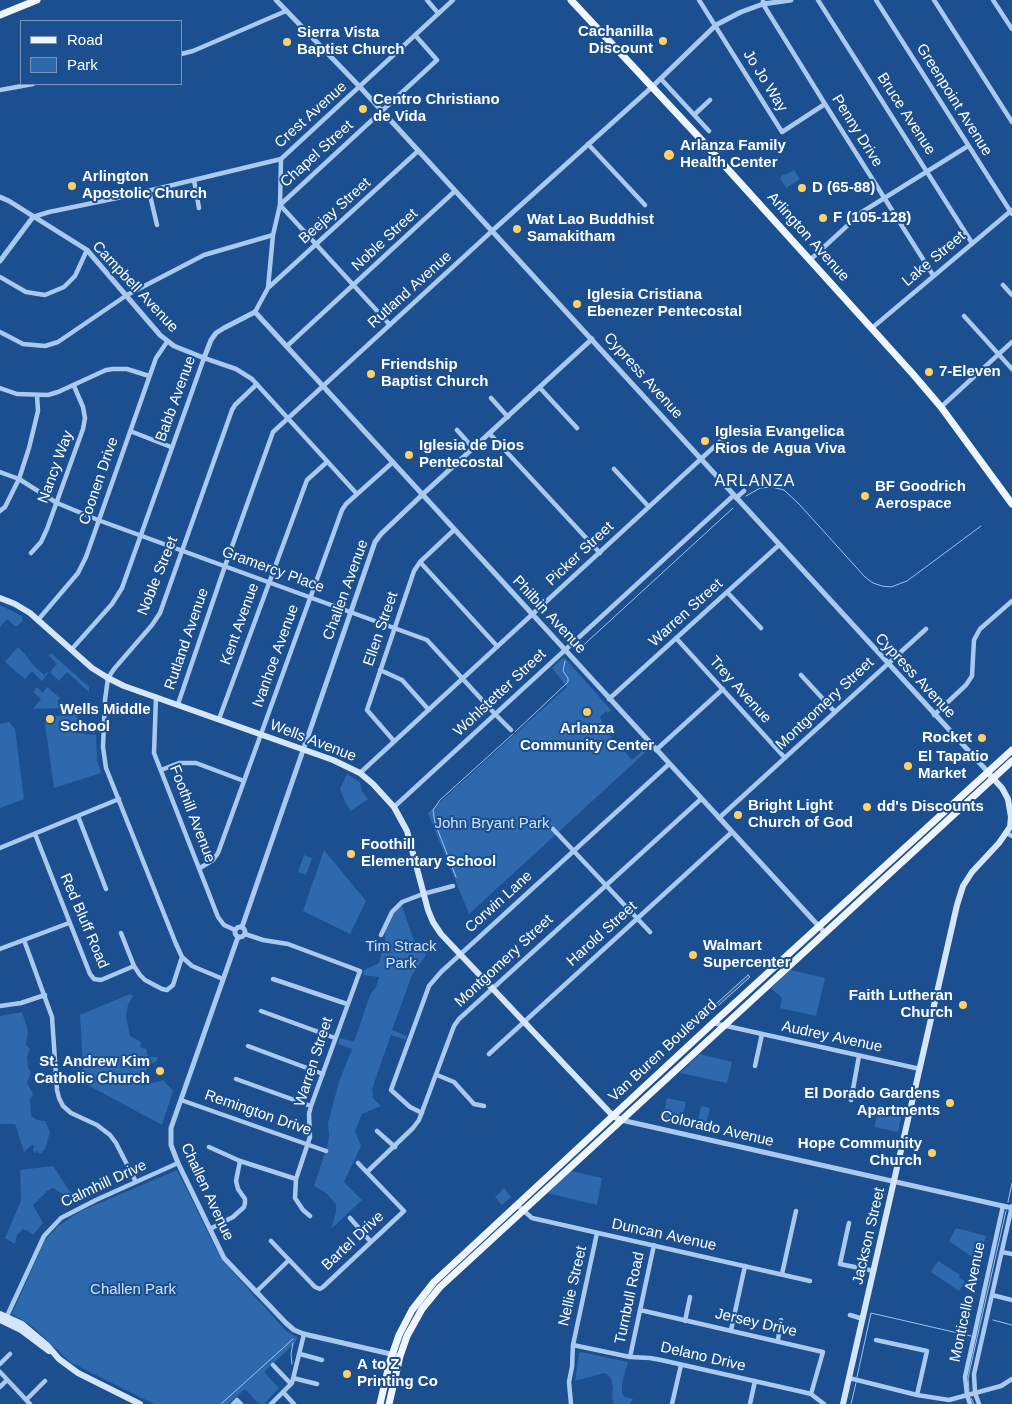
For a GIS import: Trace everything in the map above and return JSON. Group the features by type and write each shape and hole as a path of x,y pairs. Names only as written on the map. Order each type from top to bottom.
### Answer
{"main road":[{"name":"Arlington Avenue","path":"570,0 872,328 941,407 1012,504"},
{"path":"0,15 32,1"},
{"name":"Wells Avenue","path":"0,598 15,604 38,620 92,668 108,678 303,749 360,773 394,807 403,824 410,841 422,894 433,922 441,934 613,1116 621,1120"},
{"name":"Van Buren Boulevard","path":"389,1404 400,1356 407,1336 422,1309 438,1289 613,1116 1012,750"},
{"name":"Van Buren Boulevard","path":"380,1404 392,1354 399,1335 412,1310 428,1289 452,1265 621,1120 1012,761"},
{"name":"Jackson Street","path":"843,1404 960,894 967,878 977,865 1010,835 1010,807 1006,793 988,772"},
{"path":"905,848 911,854"},
{"path":"646,1097 651,1086 673,1066 677,1057"},
{"path":"438,1289 440,1282 453,1269 452,1265"},
{"path":"407,1336 407,1329 414,1316 412,1310"},
{"path":"0,1314 22,1324 58,1357"},
{"path":"0,1320 21,1330 78,1373 140,1404"}],"street":[{"name":"Cypress Avenue","path":"276,0 360,87 988,772"},
{"path":"427,0 438,13"},
{"name":"Crest Avenue","path":"33,217 281,159 453,0"},
{"name":"Jo Jo Way","path":"699,0 782,132 825,104"},
{"name":"Rutland Avenue","path":"178,704 273,432 652,87 716,25 763,2 791,0"},
{"name":"Bruce Avenue","path":"818,0 972,242"},
{"name":"Greenpoint Avenue","path":"876,0 1011,211"},
{"path":"934,0 1012,122"},
{"path":"993,0 1012,29"},
{"name":"Penny Drive","path":"763,2 933,275"},
{"path":"182,54 193,51 286,11"},
{"name":"Chapel Street","path":"280,205 437,60 415,35"},
{"path":"661,78 709,131"},
{"path":"0,90 28,85"},
{"path":"694,115 710,100"},
{"path":"588,144 645,205"},
{"path":"810,260 860,214 968,146"},
{"name":"Beejay Street","path":"268,288 418,151"},
{"path":"255,312 268,288 273,235 280,205 281,159"},
{"path":"194,180 199,208"},
{"path":"149,191 157,225"},
{"name":"Noble Street","path":"287,346 455,192"},
{"name":"Campbell Avenue","path":"0,197 87,250 167,342 245,374 257,384 357,494"},
{"path":"280,205 390,325"},
{"name":"Lake Street","path":"872,328 1011,211"},
{"path":"0,260 33,217"},
{"path":"0,332 23,344 45,346 58,342 127,295 204,255 273,235"},
{"path":"0,277 26,292 45,295 64,287 75,276 87,250"},
{"path":"1003,285 1012,295"},
{"name":"Philbin Avenue","path":"255,312 609,700 825,933"},
{"name":"Babb Avenue","path":"71,650 117,597 141,536 211,340 216,333 255,312"},
{"path":"964,316 1012,369"},
{"name":"Challen Avenue","path":"242,927 375,542 422,495 592,339"},
{"name":"Coonen Drive","path":"38,620 78,573 86,558 149,376 156,358 167,342"},
{"path":"941,407 1012,342"},
{"path":"0,388 17,394 38,395 58,392 113,368 127,369 149,376"},
{"name":"Noble Street","path":"108,678 160,613 232,410 257,384"},
{"name":"Nancy Way","path":"31,553 41,542 83,429 85,418 83,407 74,386"},
{"path":"540,388 577,428"},
{"path":"0,511 5,507 18,479 29,448 38,411 38,395"},
{"path":"491,398 508,417"},
{"path":"457,430 474,448"},
{"path":"130,431 172,447"},
{"path":"490,434 600,553"},
{"name":"Picker Street","path":"360,773 728,434"},
{"name":"Kent Avenue","path":"219,719 307,480 327,462"},
{"name":"Ivanhoe Avenue","path":"200,868 213,860 218,853 342,510 393,462"},
{"path":"614,469 649,507"},
{"name":"Gramercy Place","path":"0,472 18,479 57,503 98,520 428,640 511,730"},
{"name":"Wohlstetter Street","path":"394,807 735,496 744,491"},
{"name":"Ellen Street","path":"394,742 367,710 414,571 420,562 454,530"},
{"name":"Warren Street","path":"609,700 779,545"},
{"path":"420,562 497,646"},
{"path":"727,592 761,628"},
{"path":"934,715 966,685 972,676 974,640 980,630 1012,601"},
{"name":"Montgomery Street","path":"719,818 926,629"},
{"name":"Trey Avenue","path":"676,638 785,758"},
{"path":"380,670 402,680 429,710"},
{"path":"801,675 835,712"},
{"path":"108,678 103,748 106,768 182,957 199,970 223,979"},
{"path":"656,750 723,689"},
{"name":"Foothill Avenue","path":"156,697 154,753 220,921 228,928 235,930"},
{"path":"161,770 179,763 196,763 244,781"},
{"name":"Corwin Lane","path":"422,1113 410,1107 390,1090 429,986 460,954 669,764"},
{"path":"0,848 119,799"},
{"name":"Montgomery Street","path":"368,1172 413,1128 422,1113 454,1026 459,1019 605,884 701,799"},
{"path":"78,816 106,889"},
{"path":"553,828 650,932"},
{"name":"Harold Street","path":"488,1054 732,832"},
{"name":"Red Bluff Road","path":"35,834 90,974 94,979 101,980 134,966"},
{"path":"382,934 392,912 402,902 422,894 453,886"},
{"path":"0,949 69,923"},
{"path":"238,927 242,927 245,934 242,937 238,937 235,930 238,927"},
{"path":"121,933 134,966 145,980 167,990 173,985 182,957"},
{"name":"Warren Street","path":"245,934 263,940 288,944 360,971 309,1114 310,1137 296,1179 295,1198 303,1210 310,1216"},
{"name":"Challen Avenue","path":"238,937 171,1128 171,1145 178,1164 224,1258 294,1330 304,1334 400,1356"},
{"path":"24,940 52,1017 57,1090 61,1103 71,1113 97,1124 110,1135 136,1182"},
{"path":"273,979 347,1004"},
{"path":"0,1006 21,1004 45,995"},
{"path":"260,1011 335,1038"},
{"path":"735,1014 736,1023 740,1028"},
{"name":"Audrey Avenue","path":"713,1023 920,1069"},
{"path":"755,1066 762,1034"},
{"path":"248,1046 323,1074"},
{"path":"851,1100 859,1056"},
{"path":"437,1075 454,1082 474,1104 484,1106"},
{"path":"236,1080 311,1106"},
{"name":"Remington Drive","path":"181,1100 326,1151"},
{"name":"Colorado Avenue","path":"621,1120 1012,1207"},
{"path":"377,1131 395,1147"},
{"path":"209,1147 240,1161 296,1179"},
{"path":"210,1229 233,1217 244,1207 245,1199 238,1189 236,1181 240,1161"},
{"path":"358,1163 368,1172"},
{"name":"Calmhill Drive","path":"7,1316 44,1236 53,1225 70,1213 178,1164"},
{"name":"Bartel Drive","path":"289,1260 315,1287 320,1289 404,1211 368,1172"},
{"name":"Monticello Avenue","path":"970,1404 966,1395 965,1377 1003,1206"},
{"name":"Monticello Avenue","path":"980,1404 975,1393 974,1374 1012,1207"},
{"name":"Duncan Avenue","path":"520,1208 532,1218 810,1280"},
{"path":"782,1274 796,1211"},
{"path":"350,1218 371,1242"},
{"path":"848,1223 840,1264 874,1270"},
{"name":"Nellie Street","path":"571,1404 569,1382 573,1345 597,1233"},
{"path":"256,1292 289,1260 271,1241"},
{"name":"Turnbull Road","path":"630,1357 654,1245"},
{"path":"1002,1252 1012,1254"},
{"path":"730,1330 745,1266"},
{"path":"992,1295 1012,1300"},
{"path":"685,1321 690,1297"},
{"name":"Jersey Drive","path":"640,1310 778,1340 823,1352 811,1394"},
{"path":"850,1316 863,1319"},
{"path":"778,1340 781,1320"},
{"path":"271,1404 291,1384 304,1334"},
{"path":"876,1340 927,1351 916,1395"},
{"name":"Delano Drive","path":"573,1345 630,1357 650,1358 811,1394 824,1404"},
{"path":"0,1364 10,1354"},
{"path":"300,1354 322,1360"},
{"path":"273,1365 291,1384"},
{"path":"672,1404 681,1365"},
{"path":"0,1372 28,1402 45,1381"},
{"path":"293,1378 317,1384"},
{"path":"849,1378 916,1395 949,1400 1001,1386 1012,1379"},
{"path":"0,1387 8,1380"},
{"path":"750,1404 755,1381"},
{"path":"283,1392 294,1404"}],"green space":[{"path":"794,170 800,179 786,188 780,178 783,174 785,175"},
{"path":"0,605 22,616 22,622 16,627 7,619 0,627"},
{"path":"18,647 44,675 48,673 42,681 32,671 25,679 5,662"},
{"path":"49,654 52,654 89,687 89,692 67,672 59,681 50,672 57,664"},
{"name":"John Bryant Park","path":"564,657 611,710 608,713 606,711 600,717 603,724 601,726 632,760 642,751 644,746 648,750 469,914 428,813 567,687 552,668"},
{"path":"37,687 43,693 47,687 60,698 57,701 66,708 33,709 41,699 33,692"},
{"path":"77,710 78,733 96,735 97,760 101,773 54,788 44,717 67,715"},
{"path":"9,722 15,729 24,799 0,808 0,724"},
{"path":"347,774 360,782 362,791 368,799 351,811 340,789"},
{"path":"324,850 366,901 350,934 303,911"},
{"path":"304,855 312,858 306,875 298,872"},
{"name":"Tim Strack Park","path":"401,903 413,938 426,955 412,975 392,1030 407,1036 406,1040 391,1035 372,1089 373,1098 381,1106 362,1114 355,1131 361,1146 344,1182 362,1200 331,1229 336,1212 336,1204 326,1193 314,1186 328,1144 328,1123 339,1082 352,1049 338,1044 340,1038 354,1042 370,995 376,987 379,977 363,975 364,970 379,963 389,918"},
{"path":"790,970 825,978 816,1016 780,1008 782,998 771,988"},
{"path":"130,994 133,996 128,1005 126,1017 130,1036 141,1042 140,1047 146,1049 148,1057 158,1057 156,1062 149,1064 145,1075 145,1082 153,1083 163,1080 173,1091 162,1125 84,1083 80,1015"},
{"path":"22,1012 28,1031 26,1045 30,1049 27,1057 28,1068 31,1072 27,1083 33,1094 30,1099 31,1116 37,1120 45,1121 50,1132 45,1149 41,1153 37,1150 35,1153 33,1151 34,1146 32,1145 24,1152 15,1124 0,1124 0,1016"},
{"path":"700,1054 732,1062 727,1083 680,1073"},
{"path":"667,1098 686,1102 680,1126 662,1122"},
{"path":"880,1104 903,1109 898,1132 874,1127"},
{"path":"701,1106 710,1108 704,1132 696,1130"},
{"path":"53,1166 71,1193 66,1196 53,1188 47,1191 33,1205 43,1223 33,1235 23,1229 17,1235 15,1244 5,1238 21,1201 20,1170"},
{"name":"Challen Park","path":"177,1170 221,1259 286,1331 297,1337 296,1342 264,1372 279,1388 264,1404 259,1404 245,1389 228,1404 154,1404 70,1362 33,1327 12,1314 45,1240 58,1226 81,1211"},
{"path":"571,1171 602,1178 597,1205 547,1193"},
{"path":"504,1188 511,1197 502,1205 495,1197"},
{"path":"956,1228 986,1236 982,1250 977,1248 972,1257 949,1241"},
{"path":"938,1261 960,1275 959,1278 965,1281 959,1291 931,1272"},
{"path":"972,1274 980,1279 974,1288 966,1283"},
{"path":"579,1353 628,1362 622,1383 622,1394 633,1399 630,1404 613,1404 611,1379 604,1373 575,1381"}],"shaded area":[{"path":"748,975 750,977 709,1014 707,1012"}],"waterway":[{"path":"746,496 760,488 772,487 784,490 865,577 873,583 882,586 891,587 907,581 981,526"},
{"path":"576,652 733,508"},
{"path":"515,732 568,682 568,678 563,671 565,661"},
{"path":"456,877 435,823 433,810 440,800 513,734"},
{"path":"1008,1202 1012,1183"},
{"path":"969,1391 968,1378 1006,1211"},
{"path":"857,1377 871,1313 971,1336"},
{"path":"993,1320 1012,1325"},
{"path":"221,1404 293,1339"},
{"path":"292,1364 293,1343"},
{"path":"851,1404 856,1383"},
{"path":"971,1398 974,1404"}],"place":[{"name":"Cachanilla Discount","path":"663,41"},
{"name":"Sierra Vista Baptist Church","path":"287,42"},
{"name":"Centro Christiano de Vida","path":"363,109"},
{"name":"Arlanza Family Health Center","path":"669,155"},
{"name":"Arlington Apostolic Church","path":"72,186"},
{"name":"D (65-88)","path":"802,188"},
{"name":"F (105-128)","path":"823,218"},
{"name":"Wat Lao Buddhist Samakitham","path":"517,229"},
{"name":"Iglesia Cristiana Ebenezer Pentecostal","path":"577,304"},
{"name":"7-Eleven","path":"929,372"},
{"name":"Friendship Baptist Church","path":"371,374"},
{"name":"Iglesia Evangelica Rios de Agua Viva","path":"705,441"},
{"name":"Iglesia de Dios Pentecostal","path":"409,455"},
{"name":"BF Goodrich Aerospace","path":"865,496"},
{"name":"Arlanza Community Center","path":"587,712"},
{"name":"Wells Middle School","path":"50,719"},
{"name":"Rocket","path":"982,738"},
{"name":"El Tapatio Market","path":"908,766"},
{"name":"dd's Discounts","path":"867,807"},
{"name":"Bright Light Church of God","path":"738,815"},
{"name":"Foothill Elementary School","path":"351,854"},
{"name":"Walmart Supercenter","path":"693,955"},
{"name":"Faith Lutheran Church","path":"963,1005"},
{"name":"St. Andrew Kim Catholic Church","path":"160,1071"},
{"name":"El Dorado Gardens Apartments","path":"950,1103"},
{"name":"Hope Community Church","path":"932,1153"},
{"name":"A to Z Printing Co","path":"347,1374"}],"district":[{"name":"ARLANZA","path":"755,482"}]}
